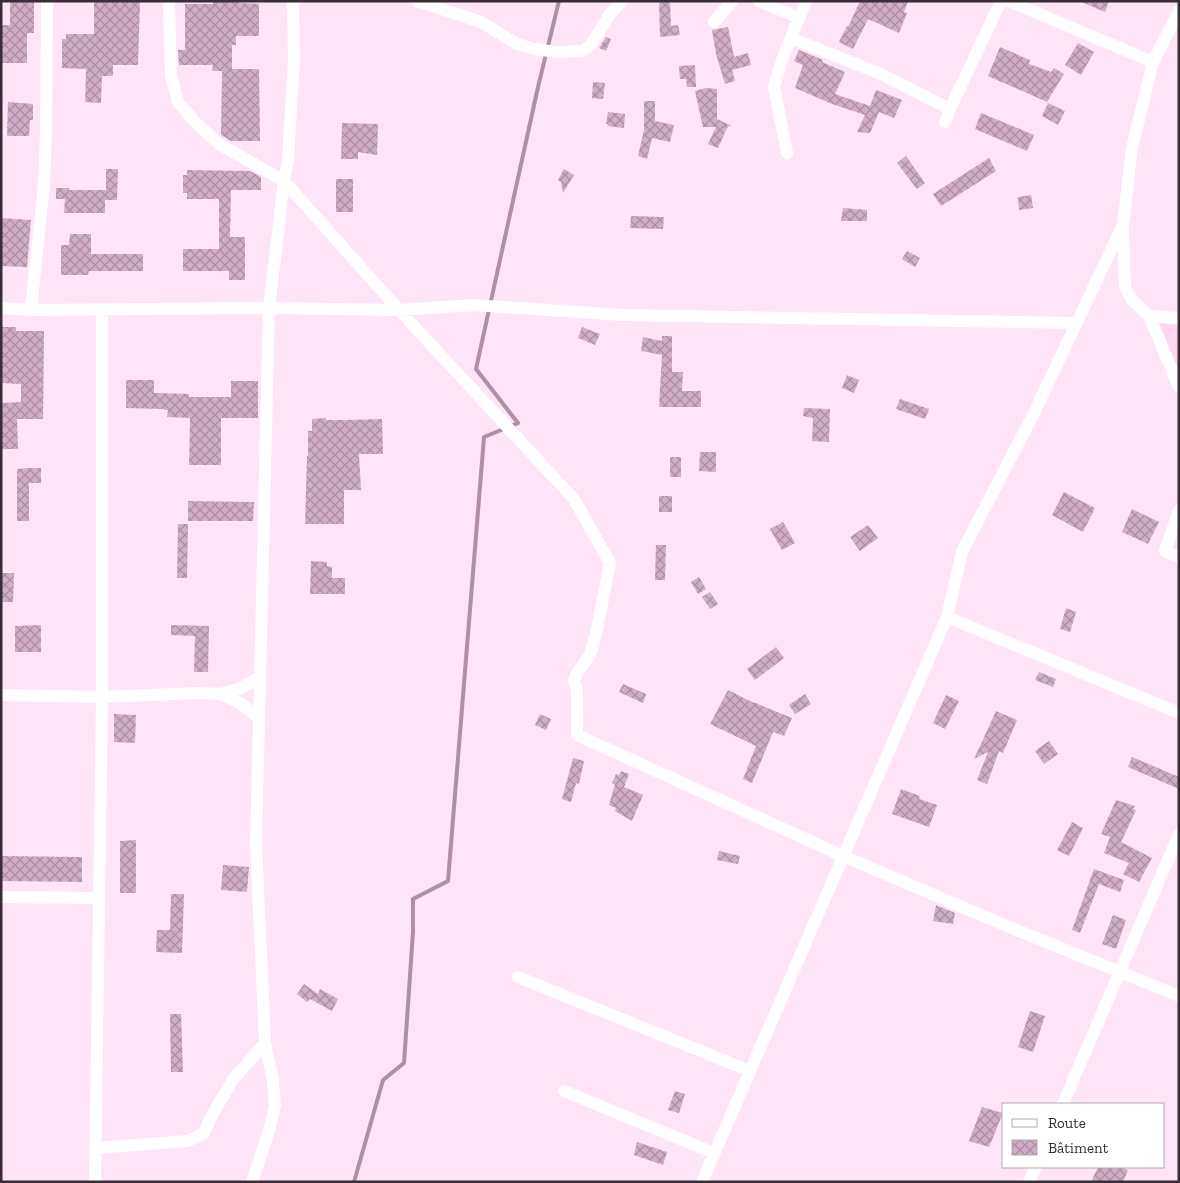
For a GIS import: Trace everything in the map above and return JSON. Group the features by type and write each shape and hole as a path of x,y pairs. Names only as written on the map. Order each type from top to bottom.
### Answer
{"street":[{"path":"31,310 44,184 47,1"},
{"path":"169,1 171,75 178,102 195,122 219,144 284,181 399,310 574,499 610,563 590,655 574,680 577,691 577,735 843,856 1009,927 1179,996"},
{"path":"252,1182 275,1106 273,1082 265,1042 256,843 269,308 288,160 294,59 293,1"},
{"path":"417,1 482,22 517,44 534,49 557,52 583,51 590,45 610,14 622,1"},
{"path":"714,22 732,1"},
{"path":"759,1 799,18"},
{"path":"786,153 774,86 783,57 806,1"},
{"path":"945,122 1001,1"},
{"path":"1009,1 1153,62"},
{"path":"1179,11 1153,62 1132,148 1123,225 1125,287 1132,300 1149,316 1179,387"},
{"path":"791,38 881,74 950,109"},
{"path":"702,1182 947,617 962,552 1034,413 1123,225"},
{"path":"1,308 31,310 269,308 399,310 473,305 622,315 1077,323"},
{"path":"95,1182 102,697 102,310"},
{"path":"1149,316 1179,318"},
{"path":"1179,510 1165,551 1179,557"},
{"path":"947,617 1179,713"},
{"path":"1,695 102,697 200,693 221,694 241,688 260,677"},
{"path":"221,694 240,703 259,718"},
{"path":"1063,1103 1179,834"},
{"path":"1,897 99,898"},
{"path":"518,977 750,1071"},
{"path":"95,1148 188,1141 197,1138 204,1133 212,1115 232,1082 265,1042"},
{"path":"564,1091 714,1153"},
{"path":"1029,1182 1036,1168"}],"shaded area":[{"path":"1160,324 1179,325 1179,371"}],"building":[{"path":"10,1 34,1 34,33 27,33 27,63 2,63 2,25 10,25"},
{"path":"94,1 140,1 138,65 113,65 113,76 102,76 101,103 85,102 86,69 62,68 62,39 66,39 66,34 94,34"},
{"path":"213,1 239,1 239,3 259,4 259,36 236,36 236,45 232,45 232,69 259,69 260,141 231,141 221,135 222,71 212,71 213,65 179,65 178,50 185,50 185,4 213,4"},
{"path":"659,1 670,1 671,26 678,25 680,35 660,37"},
{"path":"860,1 908,1 904,12 907,13 899,33 868,19 853,49 839,42"},
{"path":"1079,1 1109,1 1105,12"},
{"path":"728,27 734,57 748,53 751,65 732,70 735,81 725,84 716,54 712,30"},
{"path":"606,37 611,39 606,51 599,48"},
{"path":"1078,43 1094,52 1081,75 1065,65"},
{"path":"1000,47 1030,60 1029,64 1051,72 1054,68 1064,74 1047,102 988,76"},
{"path":"799,50 845,72 835,94 870,106 876,90 902,100 894,118 879,112 870,133 857,132 865,115 832,104 795,88 803,65 794,61"},
{"path":"695,65 696,87 687,87 686,79 680,79 679,66"},
{"path":"593,82 605,83 603,99 592,98"},
{"path":"706,88 717,89 717,119 732,126 728,126 718,148 708,144 716,127 703,127 695,91"},
{"path":"644,101 655,101 655,121 674,125 670,142 652,138 647,159 638,156 644,130"},
{"path":"8,102 33,104 33,120 30,120 29,136 7,136"},
{"path":"1048,103 1065,111 1058,125 1042,116"},
{"path":"608,112 625,114 624,128 607,126"},
{"path":"981,113 1034,135 1027,151 975,129"},
{"path":"342,123 378,124 377,155 358,152 358,159 341,159"},
{"path":"906,156 925,183 917,189 897,163"},
{"path":"989,158 996,171 941,206 933,194"},
{"path":"106,169 118,169 117,200 105,200 105,213 64,213 65,199 56,199 56,188 106,190"},
{"path":"564,169 574,175 563,193 561,182 558,180"},
{"path":"187,170 250,171 261,177 261,190 231,190 230,237 245,237 245,280 229,280 229,271 183,271 183,249 219,249 219,199 187,199 187,193 183,193 183,175 187,175"},
{"path":"336,179 353,179 353,212 336,212"},
{"path":"1031,195 1033,208 1019,210 1018,197"},
{"path":"843,208 867,210 867,221 841,221"},
{"path":"631,216 664,217 663,229 630,228"},
{"path":"1,218 31,220 27,267 1,266"},
{"path":"70,234 91,234 91,254 143,254 143,271 89,271 88,275 61,275 61,245 69,245"},
{"path":"907,251 920,258 915,267 902,259"},
{"path":"1,327 16,327 16,331 44,331 43,419 17,419 18,449 1,449 1,403 21,402 21,384 1,383"},
{"path":"582,327 600,334 595,345 578,338"},
{"path":"662,336 672,336 672,372 683,372 682,391 701,391 701,407 659,407 662,355 641,351 643,337 662,341"},
{"path":"847,375 859,380 854,393 842,388"},
{"path":"126,380 154,380 154,393 189,394 189,397 231,397 231,381 258,381 258,418 221,418 221,465 189,465 190,418 167,417 168,410 164,409 126,408"},
{"path":"900,399 929,409 925,419 896,409"},
{"path":"804,408 830,409 829,442 812,441 813,418 803,416"},
{"path":"326,418 326,420 382,419 383,454 359,454 361,490 344,490 344,524 305,524 308,431 312,431 312,419"},
{"path":"700,452 716,452 716,472 699,471"},
{"path":"670,457 681,457 681,477 670,477"},
{"path":"41,468 41,483 29,483 29,521 17,521 17,469"},
{"path":"1064,492 1095,508 1083,532 1052,515"},
{"path":"659,496 672,496 672,512 659,512"},
{"path":"188,501 254,502 253,521 188,521"},
{"path":"1132,509 1159,522 1148,544 1122,532"},
{"path":"783,522 795,543 782,550 770,529"},
{"path":"178,524 188,524 187,578 177,578"},
{"path":"868,525 878,538 860,551 850,537"},
{"path":"656,545 666,545 665,580 655,580"},
{"path":"311,561 327,562 327,566 332,567 332,578 345,578 345,594 310,594"},
{"path":"1,573 14,573 13,602 1,602"},
{"path":"699,577 706,589 698,594 691,582"},
{"path":"710,592 718,604 710,609 702,597"},
{"path":"1066,608 1076,612 1070,632 1060,629"},
{"path":"41,625 41,652 15,652 15,626"},
{"path":"171,625 209,626 208,672 194,672 195,636 171,635"},
{"path":"776,647 784,658 755,680 747,669"},
{"path":"1039,672 1056,679 1053,687 1035,680"},
{"path":"623,684 646,694 643,703 619,692"},
{"path":"728,690 792,718 784,736 773,732 752,783 743,779 756,746 710,724"},
{"path":"805,694 811,704 795,714 789,705"},
{"path":"946,695 959,701 945,729 933,723"},
{"path":"996,711 1017,720 1003,753 999,751 987,784 977,780 988,752 974,759"},
{"path":"114,714 136,715 135,743 114,742"},
{"path":"540,714 551,719 546,730 535,725"},
{"path":"1049,741 1058,754 1044,764 1035,751"},
{"path":"1132,757 1179,777 1179,789 1128,767"},
{"path":"573,758 584,761 579,784 576,783 571,802 562,799"},
{"path":"621,771 629,774 624,787 643,795 632,821 615,811 616,808 609,805 615,784 612,783 616,774 619,775"},
{"path":"901,789 920,796 919,799 937,805 929,827 892,814"},
{"path":"1116,800 1135,806 1133,809 1136,810 1121,842 1152,858 1139,882 1123,874 1129,863 1104,853 1110,837 1101,834"},
{"path":"1072,822 1083,828 1069,856 1057,850"},
{"path":"136,840 136,893 120,893 120,841"},
{"path":"719,851 740,856 738,864 717,860"},
{"path":"1,856 82,857 82,882 1,881"},
{"path":"223,865 249,867 247,892 221,890"},
{"path":"1094,869 1124,880 1120,892 1099,884 1080,933 1072,930"},
{"path":"171,894 184,894 182,953 156,952 157,930 170,930"},
{"path":"936,905 955,913 953,924 933,921"},
{"path":"1113,915 1126,920 1116,949 1102,944"},
{"path":"304,984 318,994 320,989 338,999 332,1011 310,999 307,1002 297,994"},
{"path":"1030,1011 1045,1016 1033,1052 1018,1047"},
{"path":"170,1014 181,1014 183,1072 171,1072"},
{"path":"675,1091 685,1094 679,1113 668,1110"},
{"path":"982,1107 1002,1113 989,1147 969,1141"},
{"path":"637,1142 667,1152 663,1165 634,1155"},
{"path":"1098,1168 1123,1168 1128,1170 1123,1182 1091,1182"}],"waterway":[{"path":"354,1182 383,1080 404,1063 413,932 413,899 448,881 484,437 518,423 476,369 538,87 559,1"}]}
